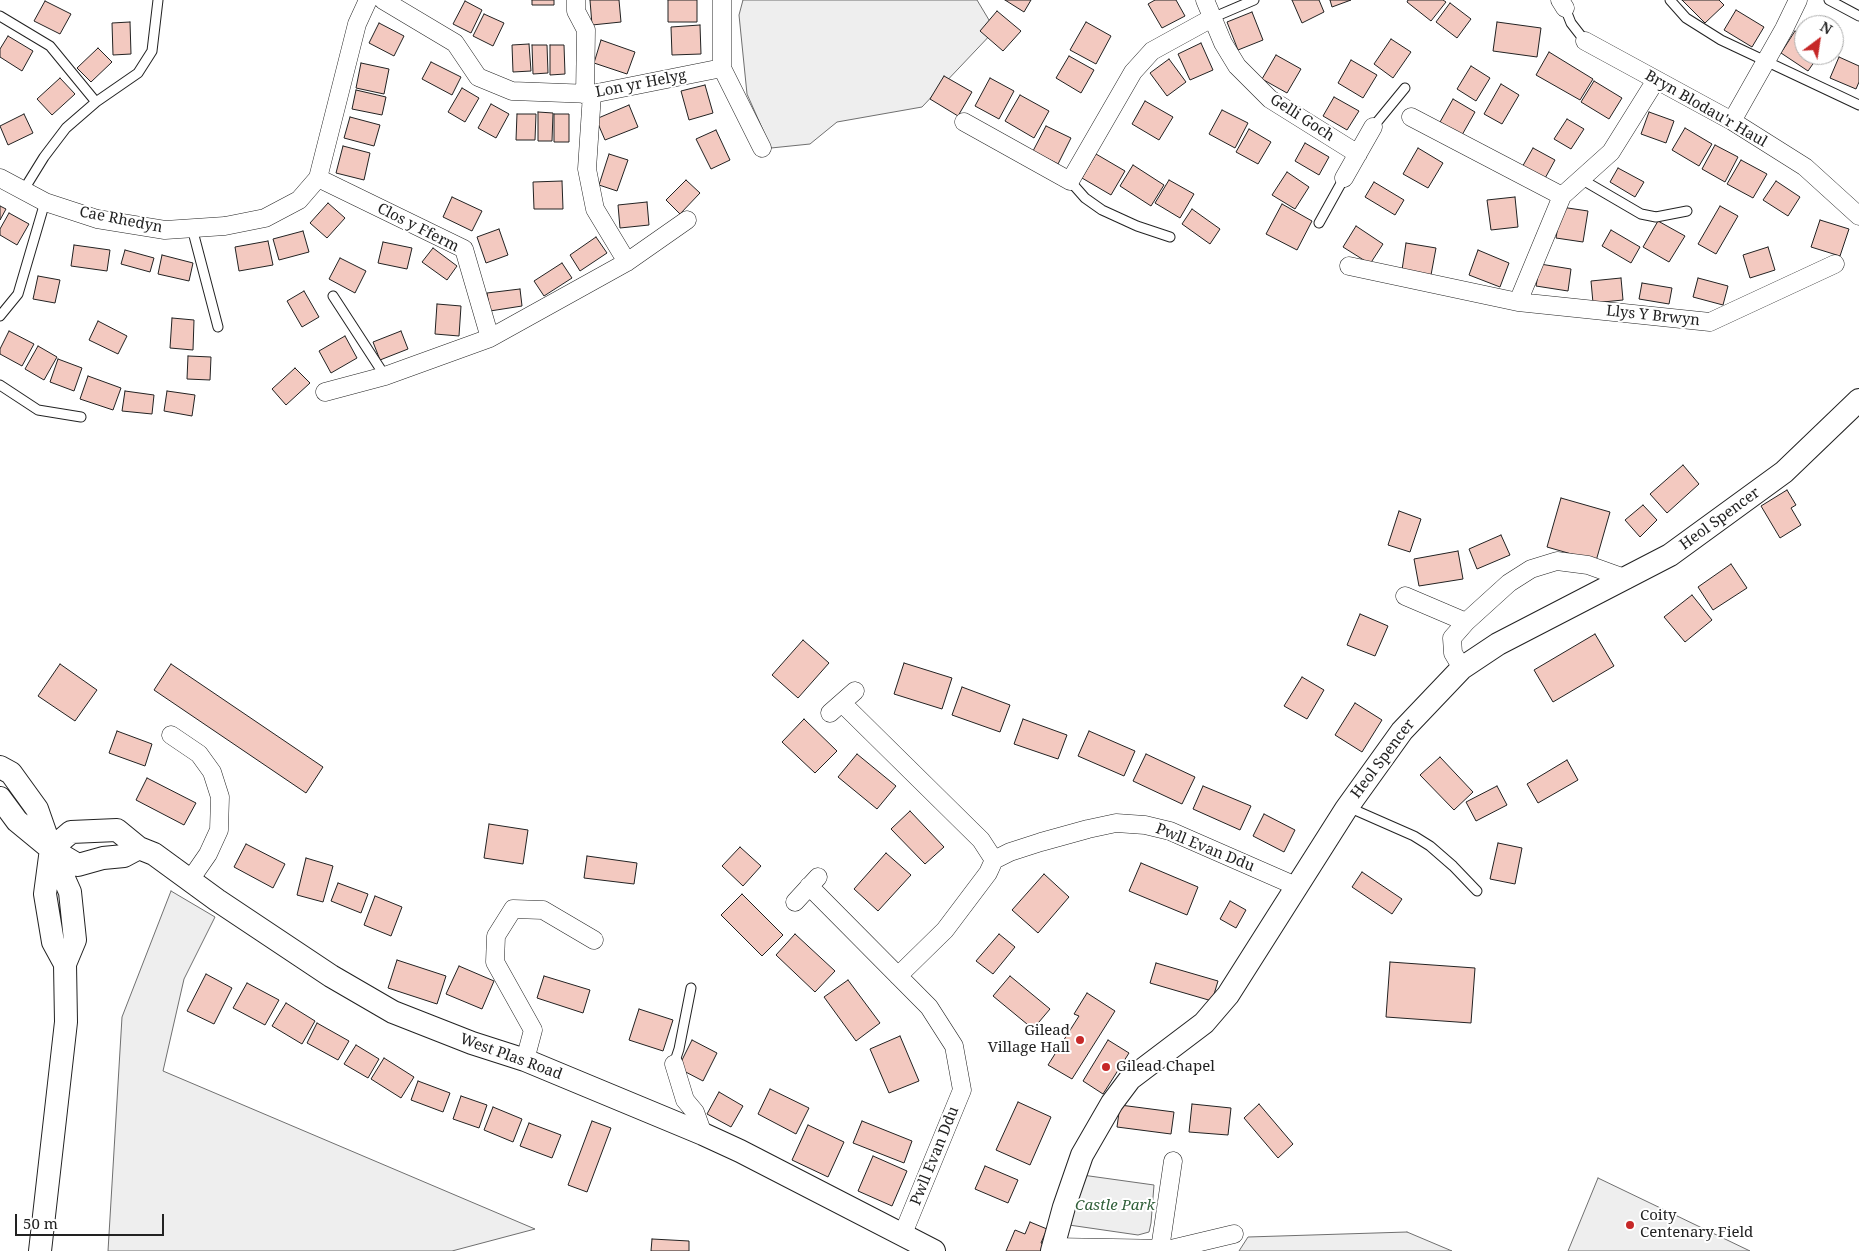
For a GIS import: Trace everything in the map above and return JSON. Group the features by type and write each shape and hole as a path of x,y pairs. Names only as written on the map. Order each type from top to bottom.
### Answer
{"street":[{"name":"Cae Rhedyn","path":"0,178 46,202 97,219 165,230 225,226 265,218 299,200 318,178 357,24 368,0"},
{"name":"Lon yr Helyg","path":"383,0 455,43 478,77 512,91 588,95 722,68"},
{"path":"576,0 576,11 586,30 588,95 587,169 595,210 627,262"},
{"path":"722,0 722,68 762,148"},
{"name":"Gelli Goch","path":"1204,0 1223,43 1237,66 1270,99 1358,154"},
{"path":"1732,121 1766,62 1798,0"},
{"path":"964,122 1070,181 1133,72 1152,51 1212,18"},
{"name":"Bryn Blodau'r Haul","path":"1585,41 1732,121 1805,167 1859,216"},
{"path":"1518,302 1562,196 1610,152 1656,80"},
{"path":"1411,117 1562,196"},
{"path":"1344,178 1373,127"},
{"name":"Clos y Fferm","path":"318,178 464,249 490,338"},
{"path":"325,392 385,376 490,338 627,262 688,220"},
{"name":"Llys Y Brwyn","path":"1349,266 1518,302 1710,322 1835,264"},
{"name":"Heol Spencer","path":"1053,1249 1064,1207 1082,1155 1112,1103 1130,1079 1204,1023 1228,995 1348,807 1402,731 1462,668 1498,644 1627,579 1670,555 1784,472 1859,400"},
{"path":"1462,668 1454,653 1452,638 1466,622 1508,583 1531,569 1557,561 1588,565 1627,579"},
{"path":"1405,596 1466,622"},
{"path":"856,691 836,708 981,840 994,860 988,873 945,930 898,976"},
{"path":"171,735 199,754 212,772 220,797 219,830 208,854 190,880"},
{"path":"0,767 11,773 37,809 51,849 45,894 53,942 65,964 66,1022 40,1251"},
{"path":"0,798 18,821 51,849 78,865 103,858 124,856 139,848"},
{"name":"Pwll Evan Ddu","path":"994,860 1034,844 1088,829 1116,823 1145,825 1170,831 1298,887"},
{"name":"West Plas Road","path":"51,849 71,832 117,830 139,848 154,854 218,900 331,976 393,1012 472,1043 524,1060 703,1134 934,1251"},
{"name":"Pwll Evan Ddu","path":"795,902 813,881 898,976 929,1007 954,1046 962,1090 902,1236"},
{"path":"524,1060 534,1030 495,962 496,936 514,909 543,910 594,940"},
{"path":"674,1064 685,1100 695,1112 703,1134"},
{"path":"1160,1250 1173,1161"},
{"path":"1053,1249 1160,1250 1234,1234"}],"lane":[{"path":"23,190 44,157 66,128 96,102 138,73 152,51 158,0"},
{"path":"1212,18 1254,0"},
{"path":"1670,0 1686,18 1721,40 1859,105"},
{"path":"1829,0 1859,16"},
{"name":"Bryn Blodau'r Haul","path":"1562,4 1571,23 1585,41"},
{"path":"0,16 50,46 96,102"},
{"path":"1373,127 1405,88"},
{"path":"1319,223 1344,178"},
{"path":"1580,179 1641,214 1656,217 1687,211"},
{"path":"1070,181 1086,198 1102,210 1136,226 1170,237"},
{"path":"0,316 18,294 46,202"},
{"path":"192,228 218,327"},
{"path":"333,296 385,376"},
{"path":"0,384 38,410 81,417"},
{"path":"1348,807 1399,828 1422,841 1453,866 1477,891"},
{"path":"674,1064 679,1049 691,988"}],"green space":[{"path":"743,0 977,0 995,30 922,107 837,122 810,144 771,148 747,94 739,15"},
{"path":"171,891 215,917 184,979 163,1071 535,1229 452,1251 108,1251 122,1017"},
{"name":"Castle Park","path":"1075,1174 1154,1185 1149,1232 1138,1235 1069,1225"},
{"path":"1598,1178 1750,1251 1568,1251"},
{"path":"1407,1232 1452,1251 1239,1251 1248,1237"}],"building":[{"path":"532,0 554,0 554,5 532,5"},
{"path":"590,0 619,0 621,22 592,25"},
{"path":"668,0 697,0 697,22 668,22"},
{"path":"1005,0 1031,0 1024,12"},
{"path":"1155,0 1176,0 1185,16 1162,28 1148,4"},
{"path":"1292,0 1319,0 1324,12 1302,23"},
{"path":"1330,0 1351,0 1332,7"},
{"path":"1408,0 1443,0 1446,2 1431,21 1407,2"},
{"path":"1682,0 1719,0 1724,5 1705,23"},
{"path":"45,1 71,14 60,34 34,21"},
{"path":"465,1 482,10 471,33 453,24"},
{"path":"1450,3 1471,19 1457,38 1436,22"},
{"path":"1736,10 1764,27 1752,47 1724,30"},
{"path":"997,11 1021,31 1003,51 980,31"},
{"path":"1252,12 1263,40 1238,50 1227,22"},
{"path":"484,14 504,23 493,46 473,36"},
{"path":"130,22 131,54 113,55 112,23"},
{"path":"1086,22 1111,36 1096,64 1070,50"},
{"path":"1497,22 1541,28 1537,57 1493,51"},
{"path":"379,23 404,36 394,56 369,43"},
{"path":"700,25 701,54 672,55 671,27"},
{"path":"1794,33 1794,62 1781,53"},
{"path":"8,36 33,51 22,71 0,57 0,49"},
{"path":"1391,39 1411,52 1393,78 1374,64"},
{"path":"601,40 635,52 627,74 594,63"},
{"path":"1201,43 1213,70 1190,80 1178,54"},
{"path":"529,44 531,71 513,72 512,45"},
{"path":"532,45 547,45 548,73 533,74"},
{"path":"550,45 564,45 565,74 550,75"},
{"path":"98,48 112,62 91,82 77,68"},
{"path":"1549,52 1593,79 1580,100 1536,75"},
{"path":"1276,55 1301,69 1287,93 1262,79"},
{"path":"1069,56 1094,70 1081,93 1056,78"},
{"path":"1169,59 1186,82 1167,96 1150,73"},
{"path":"1844,59 1859,66 1859,82 1856,89 1830,78 1836,65 1844,65"},
{"path":"1351,60 1377,75 1363,98 1338,83"},
{"path":"431,62 461,77 452,95 422,79"},
{"path":"361,63 389,69 384,94 356,88"},
{"path":"1799,65 1812,65 1808,71"},
{"path":"1471,66 1490,78 1476,101 1457,89"},
{"path":"944,76 972,92 958,116 930,99"},
{"path":"60,78 75,94 52,115 37,99"},
{"path":"990,78 1014,91 999,119 975,106"},
{"path":"1594,81 1622,98 1609,119 1581,102"},
{"path":"1501,84 1519,95 1502,124 1484,114"},
{"path":"705,85 713,113 689,120 681,91"},
{"path":"462,88 479,98 465,122 448,112"},
{"path":"356,90 386,97 382,115 352,109"},
{"path":"1020,95 1049,111 1034,138 1005,121"},
{"path":"1334,97 1359,111 1347,130 1323,116"},
{"path":"1453,99 1475,112 1462,135 1440,122"},
{"path":"1145,101 1173,117 1159,140 1132,124"},
{"path":"491,104 509,114 496,138 478,128"},
{"path":"629,105 638,127 605,140 596,119"},
{"path":"1222,110 1248,123 1235,148 1209,134"},
{"path":"538,112 553,113 552,141 538,141"},
{"path":"1649,112 1674,121 1666,143 1641,134"},
{"path":"24,114 33,133 8,145 0,126"},
{"path":"517,114 536,114 535,140 516,140"},
{"path":"554,114 569,114 569,142 554,142"},
{"path":"350,117 380,125 374,146 344,138"},
{"path":"1567,119 1584,129 1571,149 1554,139"},
{"path":"1046,126 1071,138 1058,164 1033,151"},
{"path":"1685,128 1712,144 1699,166 1672,150"},
{"path":"1249,129 1271,142 1258,164 1236,152"},
{"path":"716,130 730,160 711,169 696,139"},
{"path":"1305,143 1329,157 1319,175 1295,161"},
{"path":"1715,145 1738,157 1725,182 1702,169"},
{"path":"343,146 370,153 364,180 336,173"},
{"path":"1418,148 1443,163 1428,188 1403,174"},
{"path":"1533,148 1555,160 1543,182 1521,169"},
{"path":"609,154 628,160 617,191 599,185"},
{"path":"1096,154 1125,171 1111,195 1082,178"},
{"path":"1741,160 1767,174 1753,198 1727,184"},
{"path":"1133,165 1164,185 1151,206 1120,186"},
{"path":"1618,168 1644,182 1635,197 1610,182"},
{"path":"1287,172 1309,187 1295,209 1272,195"},
{"path":"686,180 700,193 680,214 666,200"},
{"path":"1169,180 1194,194 1180,218 1155,203"},
{"path":"562,181 563,209 534,209 533,182"},
{"path":"1776,181 1800,197 1788,216 1763,200"},
{"path":"1374,182 1404,200 1395,215 1365,197"},
{"path":"452,197 482,211 472,231 443,217"},
{"path":"1515,197 1518,227 1491,230 1487,200"},
{"path":"647,202 649,225 620,228 618,205"},
{"path":"328,203 345,218 327,238 310,223"},
{"path":"1282,204 1312,221 1297,250 1266,234"},
{"path":"0,206 6,209 0,220"},
{"path":"1720,206 1738,216 1716,254 1698,244"},
{"path":"1561,207 1588,211 1583,242 1556,238"},
{"path":"1192,209 1220,229 1210,244 1182,224"},
{"path":"9,213 29,224 17,245 0,235 0,229"},
{"path":"1820,220 1849,229 1840,256 1811,247"},
{"path":"1658,221 1685,236 1669,262 1643,247"},
{"path":"1356,226 1383,244 1370,264 1343,247"},
{"path":"499,229 508,255 486,263 477,237"},
{"path":"1611,230 1640,247 1631,263 1602,246"},
{"path":"303,231 309,252 279,260 273,239"},
{"path":"596,237 607,253 580,271 570,255"},
{"path":"268,241 273,265 239,271 235,247"},
{"path":"383,242 412,248 407,269 378,263"},
{"path":"1406,243 1436,248 1431,275 1402,270"},
{"path":"74,245 110,250 107,271 71,266"},
{"path":"1768,247 1775,270 1750,278 1743,255"},
{"path":"433,248 457,266 447,280 422,262"},
{"path":"125,250 154,258 150,272 121,264"},
{"path":"1478,250 1509,263 1500,287 1469,275"},
{"path":"162,255 193,263 189,281 158,274"},
{"path":"340,258 366,271 355,293 329,279"},
{"path":"562,263 572,278 544,296 534,281"},
{"path":"1540,264 1571,269 1568,291 1536,286"},
{"path":"38,276 60,280 55,303 33,299"},
{"path":"1621,278 1623,300 1593,303 1591,281"},
{"path":"1698,278 1728,286 1723,305 1693,297"},
{"path":"1642,283 1672,288 1669,304 1639,299"},
{"path":"520,289 522,306 490,311 487,293"},
{"path":"304,291 319,317 302,327 287,301"},
{"path":"437,304 461,306 459,336 435,334"},
{"path":"172,318 194,320 193,350 170,348"},
{"path":"98,321 127,336 118,354 89,340"},
{"path":"9,331 34,344 22,366 0,354 0,349"},
{"path":"401,331 408,349 380,360 373,342"},
{"path":"345,336 357,358 331,373 319,351"},
{"path":"38,346 57,357 44,380 25,369"},
{"path":"188,356 211,357 210,380 187,379"},
{"path":"58,359 82,368 74,391 50,382"},
{"path":"295,368 310,383 286,405 272,389"},
{"path":"88,376 121,388 113,410 80,399"},
{"path":"125,391 154,395 152,414 122,411"},
{"path":"167,391 195,395 192,416 164,411"},
{"path":"1683,465 1699,484 1667,513 1650,494"},
{"path":"1787,490 1796,505 1791,508 1801,525 1780,538 1761,506"},
{"path":"1561,498 1610,512 1596,561 1547,547"},
{"path":"1643,505 1657,520 1640,537 1625,520"},
{"path":"1399,511 1421,519 1410,552 1388,545"},
{"path":"1501,535 1510,555 1477,569 1469,549"},
{"path":"1458,551 1463,579 1419,586 1414,559"},
{"path":"1731,564 1747,588 1713,610 1698,587"},
{"path":"1692,595 1712,620 1685,642 1664,617"},
{"path":"1360,614 1388,626 1375,656 1347,645"},
{"path":"1595,634 1614,666 1553,702 1534,670"},
{"path":"803,640 829,663 798,698 772,675"},
{"path":"904,663 952,678 942,709 894,694"},
{"path":"60,664 97,690 75,721 38,696"},
{"path":"171,664 323,767 306,793 154,690"},
{"path":"1302,677 1324,690 1307,719 1284,706"},
{"path":"962,687 1010,705 1000,732 952,715"},
{"path":"1355,703 1382,720 1362,752 1335,735"},
{"path":"804,719 837,751 815,773 782,742"},
{"path":"1023,719 1067,735 1058,759 1014,744"},
{"path":"117,731 152,744 145,766 109,753"},
{"path":"1089,731 1135,751 1124,776 1078,756"},
{"path":"857,754 896,786 877,809 838,777"},
{"path":"1146,754 1195,777 1182,804 1133,781"},
{"path":"1440,757 1473,792 1454,810 1420,775"},
{"path":"1567,760 1578,780 1538,803 1527,784"},
{"path":"147,778 196,803 184,825 136,800"},
{"path":"1203,786 1251,806 1240,830 1193,809"},
{"path":"1497,786 1507,805 1476,821 1466,802"},
{"path":"910,811 944,847 925,864 891,829"},
{"path":"1264,814 1295,830 1284,852 1253,836"},
{"path":"489,824 528,830 523,864 484,858"},
{"path":"1498,843 1522,848 1515,884 1490,879"},
{"path":"246,844 285,864 273,888 234,867"},
{"path":"740,847 761,866 743,886 722,866"},
{"path":"886,853 911,875 878,911 854,889"},
{"path":"587,856 637,863 634,884 584,878"},
{"path":"306,858 333,866 323,902 297,895"},
{"path":"1141,863 1198,887 1187,915 1129,891"},
{"path":"1362,872 1402,899 1392,914 1352,887"},
{"path":"1044,874 1069,897 1038,933 1012,910"},
{"path":"338,883 368,894 361,913 331,901"},
{"path":"742,894 783,935 762,956 721,915"},
{"path":"375,896 402,907 391,936 364,925"},
{"path":"1230,901 1246,910 1236,928 1220,919"},
{"path":"795,934 835,971 815,992 776,955"},
{"path":"999,934 1015,947 993,974 976,961"},
{"path":"397,960 446,976 437,1004 388,988"},
{"path":"1390,962 1475,968 1471,1023 1386,1017"},
{"path":"1156,963 1218,981 1212,1001 1150,983"},
{"path":"459,966 494,981 482,1009 446,994"},
{"path":"206,974 232,988 214,1024 187,1011"},
{"path":"544,976 590,990 583,1013 537,998"},
{"path":"1010,976 1050,1009 1033,1029 993,996"},
{"path":"848,980 880,1023 856,1041 824,997"},
{"path":"247,983 279,1000 265,1025 233,1008"},
{"name":"Gilead Village Hall","path":"1087,993 1115,1011 1072,1079 1048,1065 1079,1016 1074,1014"},
{"path":"286,1003 315,1021 302,1044 272,1026"},
{"path":"639,1009 673,1020 663,1051 629,1040"},
{"path":"317,1023 349,1041 338,1060 307,1043"},
{"path":"900,1036 919,1081 889,1093 870,1049"},
{"path":"692,1040 717,1053 703,1081 678,1068"},
{"name":"Gilead Chapel","path":"1108,1040 1129,1053 1103,1094 1083,1081"},
{"path":"356,1045 379,1059 368,1078 344,1064"},
{"path":"384,1058 414,1077 401,1098 371,1079"},
{"path":"418,1081 450,1093 443,1112 411,1100"},
{"path":"770,1089 809,1108 796,1134 758,1114"},
{"path":"719,1092 743,1106 731,1127 707,1114"},
{"path":"461,1096 487,1105 479,1128 453,1119"},
{"path":"1018,1102 1051,1117 1030,1165 996,1150"},
{"path":"1192,1104 1231,1108 1228,1135 1189,1132"},
{"path":"1259,1104 1293,1144 1278,1158 1244,1118"},
{"path":"1120,1105 1174,1112 1171,1134 1117,1127"},
{"path":"493,1107 522,1119 513,1142 484,1130"},
{"path":"592,1121 611,1128 587,1192 568,1185"},
{"path":"862,1121 912,1141 904,1163 853,1143"},
{"path":"529,1123 561,1135 552,1158 520,1146"},
{"path":"808,1125 844,1142 828,1177 792,1160"},
{"path":"873,1156 907,1171 892,1206 858,1191"},
{"path":"985,1166 1018,1180 1008,1203 975,1189"},
{"path":"1030,1222 1047,1229 1041,1243 1045,1245 1043,1251 1006,1251 1015,1230 1025,1234"},
{"path":"652,1239 689,1241 689,1251 651,1251"}],"place":[{"name":"Gilead Village Hall","path":"1080,1040"},
{"name":"Gilead Chapel","path":"1106,1067"},
{"name":"Coity Centenary Field","path":"1630,1225"}]}
